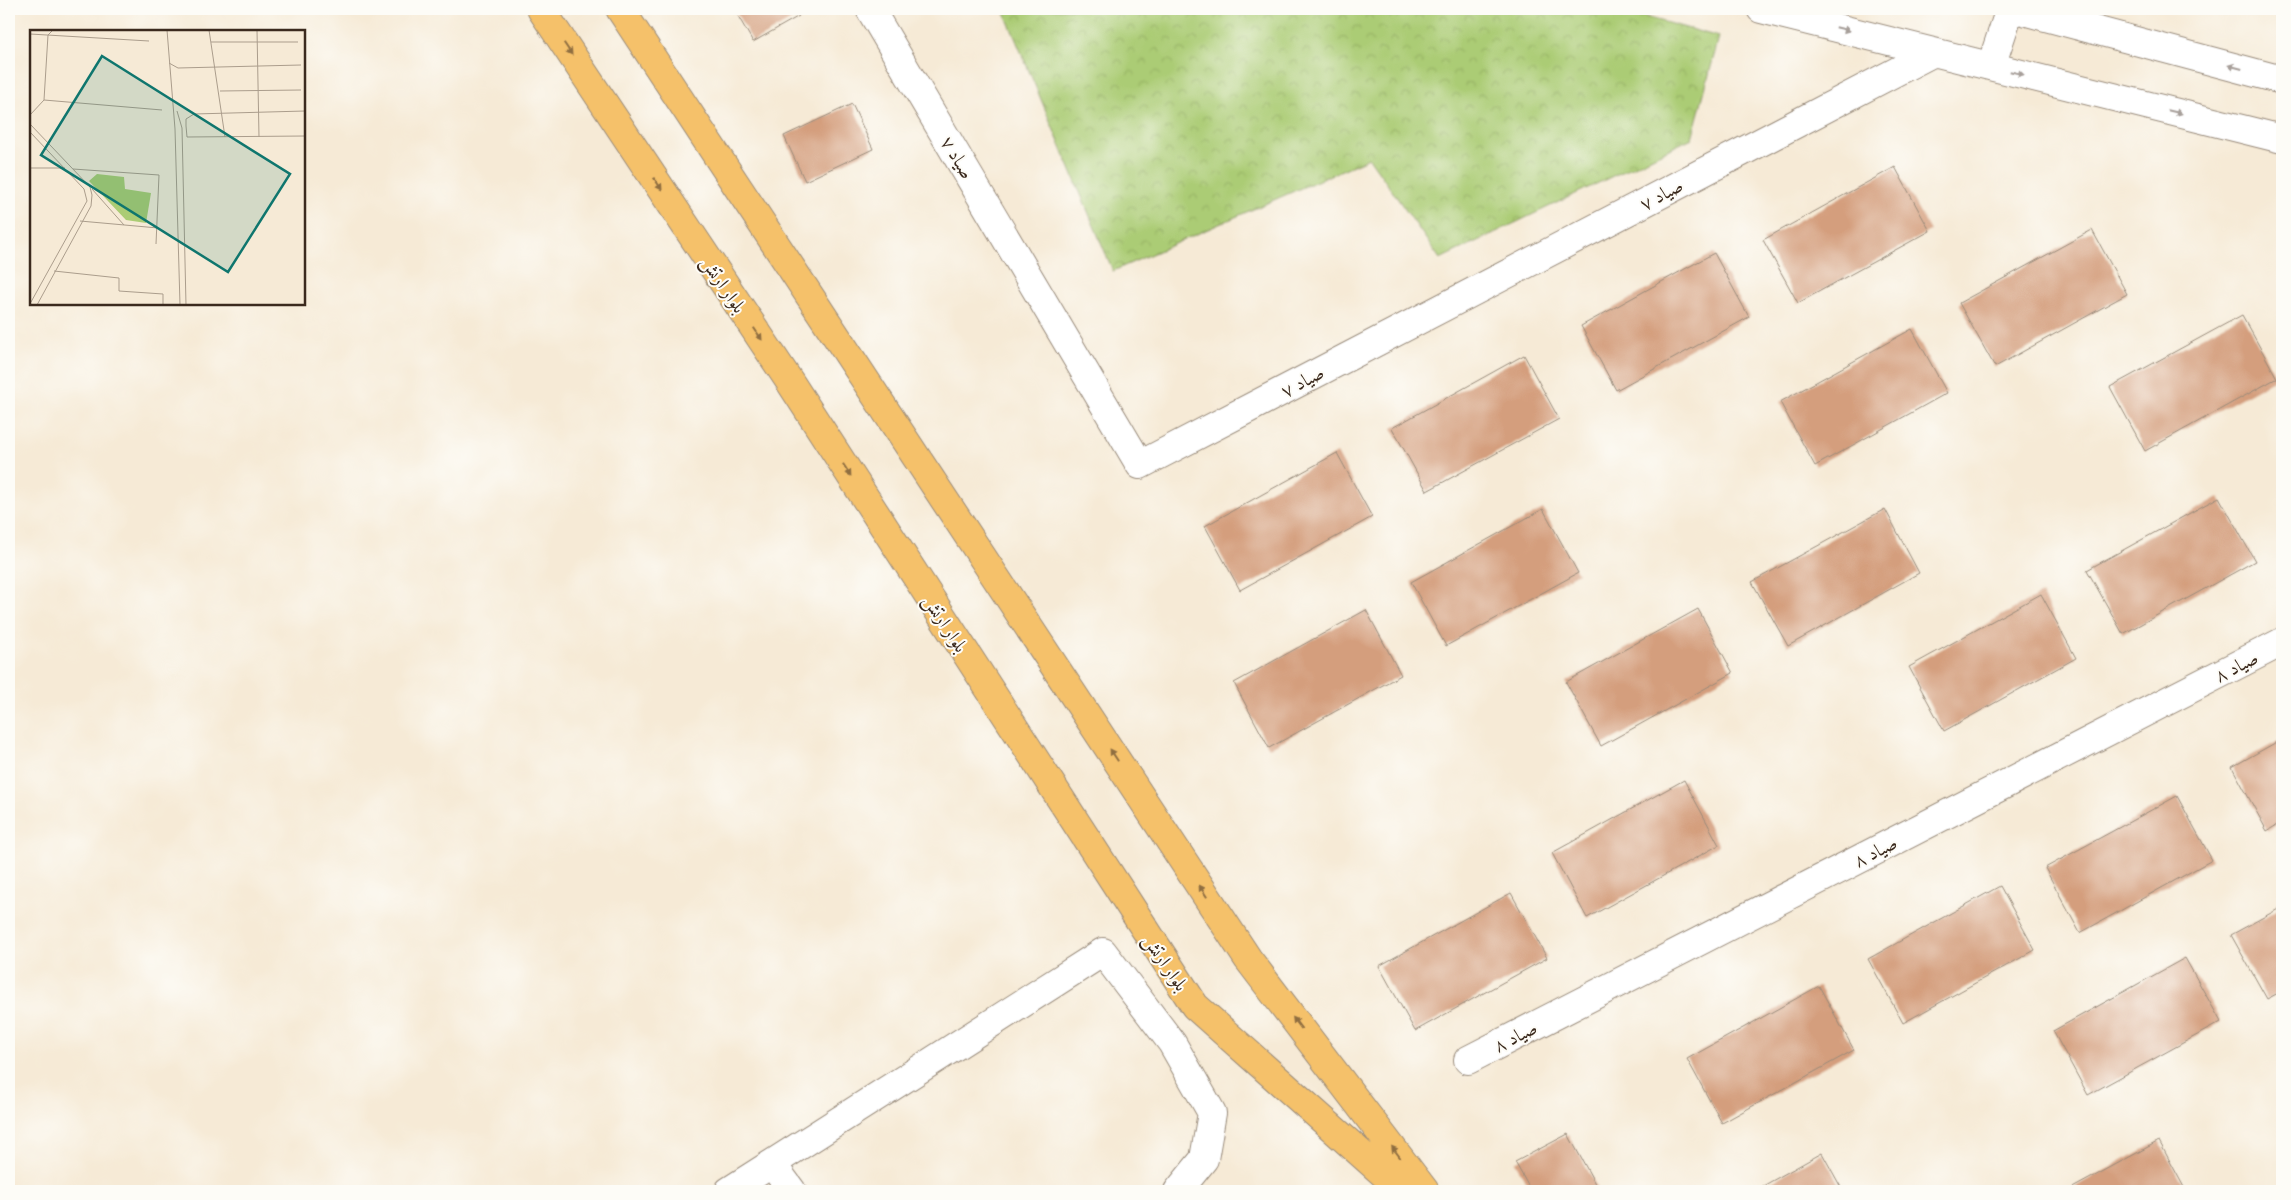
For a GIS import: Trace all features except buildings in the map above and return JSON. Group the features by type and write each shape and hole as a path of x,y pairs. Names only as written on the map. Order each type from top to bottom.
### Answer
{"main road":[{"name":"بلوار ارتش","path":"541,9 790,382 1195,1006 1402,1191"},
{"path":"620,9 1248,959 1425,1191"}],"street":[{"name":"صیاد ۷","path":"870,9 1140,465 1934,52"},
{"path":"1761,9 2282,139"},
{"path":"1991,66 2010,9"},
{"path":"2016,9 2282,80"},
{"name":"صیاد ۸","path":"1468,1060 2282,642"},
{"path":"729,1191 1103,952 1172,1043 1212,1113 1204,1159 1178,1191"},
{"path":"772,1164 792,1191"}],"green space":[{"path":"1003,9 1617,9 1719,37 1692,138 1440,259 1369,158 1113,271"}]}
